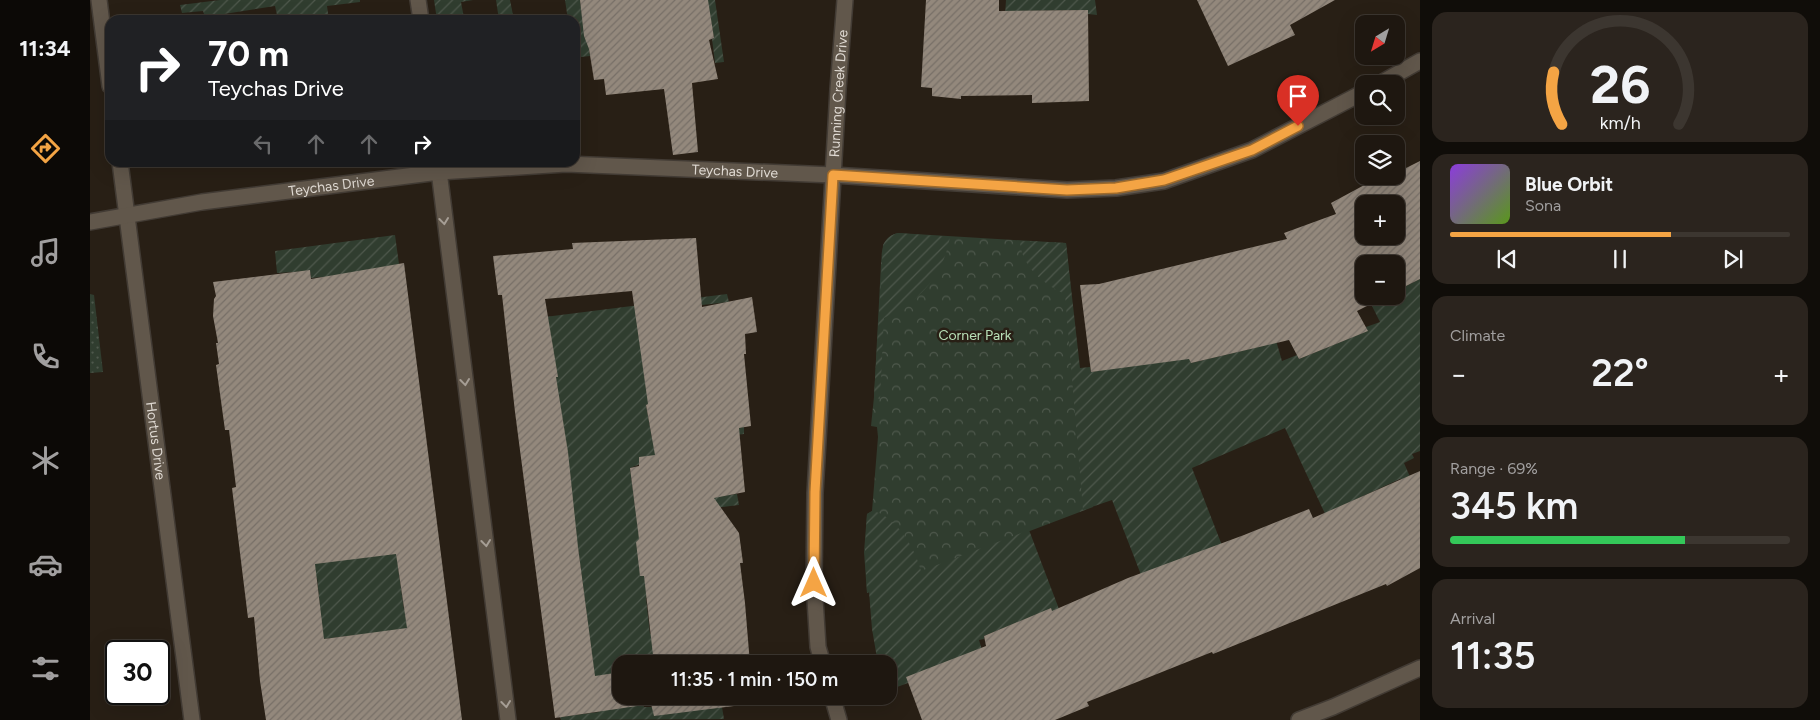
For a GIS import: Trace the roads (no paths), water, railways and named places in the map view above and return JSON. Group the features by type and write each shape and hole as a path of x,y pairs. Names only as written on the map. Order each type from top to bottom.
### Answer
{"street":[{"path":"99,0 105,47"},
{"path":"418,0 420,15"},
{"name":"Running Creek Drive","path":"820,655 818,647 814,583 815,492 845,0"},
{"path":"1395,75 1420,61"},
{"name":"Teychas Drive","path":"580,165 833,175 1067,190 1116,188 1164,180 1252,150 1355,97"},
{"name":"Hortus Drive","path":"121,167 192,720"},
{"path":"438,167 508,720"},
{"name":"Teychas Drive","path":"90,222 202,202 438,167"},
{"path":"1299,720 1420,668"},
{"path":"835,705 839,720"}],"park label":[{"name":"Corner Park","path":"975,335"}]}
